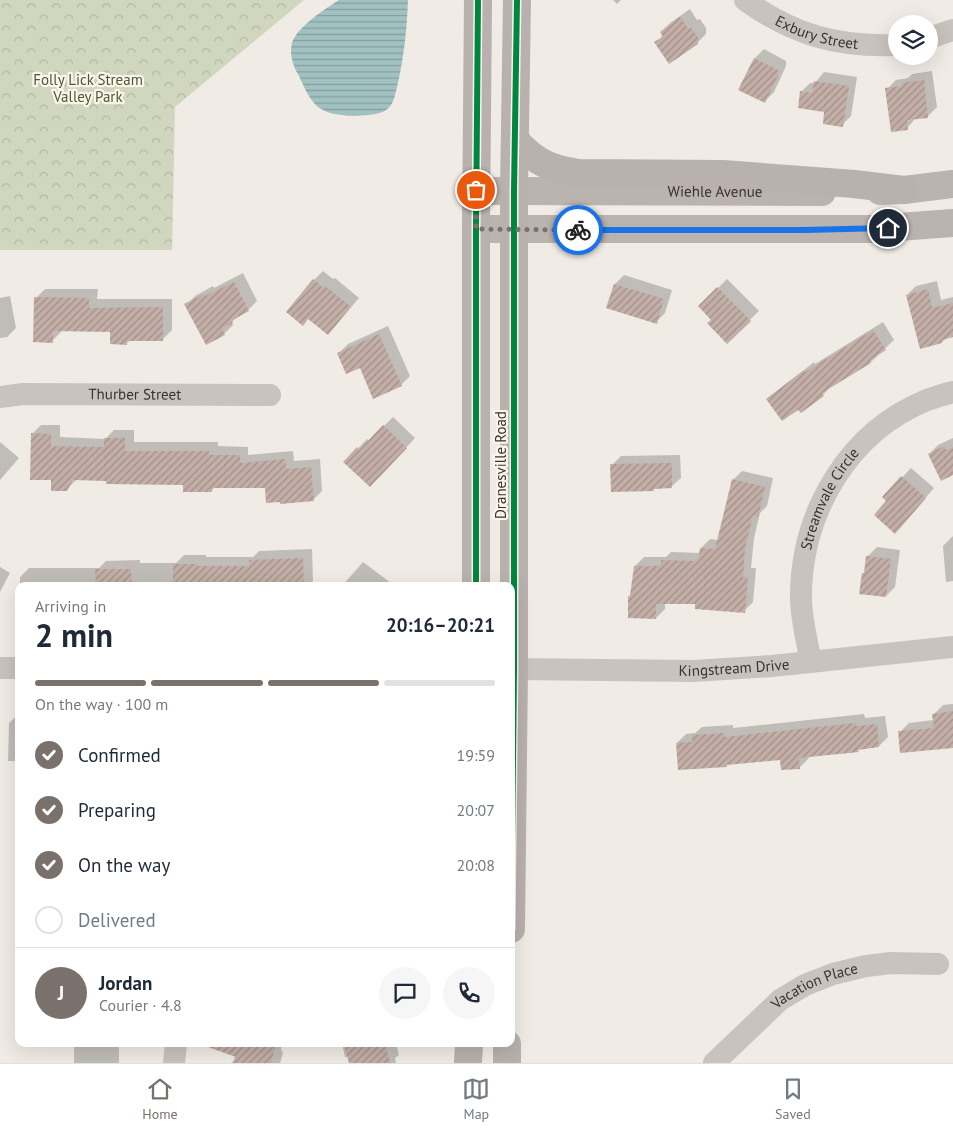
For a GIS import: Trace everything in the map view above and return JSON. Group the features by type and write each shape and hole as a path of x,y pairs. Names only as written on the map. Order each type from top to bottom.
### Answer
{"main road":[{"name":"Dranesville Road","path":"476,582 478,0"},
{"name":"Dranesville Road","path":"514,582 514,191 517,0"},
{"path":"515,140 530,155 559,170 579,172 723,174 854,184 904,190"},
{"name":"Wiehle Avenue","path":"476,190 771,193 904,190 953,184"},
{"path":"476,229 871,229 953,223"},
{"path":"468,1063 469,1047"},
{"path":"506,1063 507,1047"}],"street":[{"name":"Exbury Street","path":"745,0 782,24 831,41 868,46 888,45"},
{"path":"938,35 953,30"},
{"name":"Streamvale Circle","path":"811,662 801,598 803,562 810,529 824,494 859,447 876,431 897,416 927,400 953,392"},
{"name":"Thurber Street","path":"0,397 23,394 270,395"},
{"name":"Kingstream Drive","path":"515,669 693,671 772,666 953,647"},
{"path":"0,668 15,668"},
{"name":"Vacation Place","path":"714,1063 780,1000 805,986 833,974 866,966 892,963 938,964"},
{"path":"174,1063 176,1047"}],"green space":[{"name":"Folly Lick Stream Valley Park","path":"0,0 304,0 175,107 172,250 0,250"}],"water":[{"path":"339,0 408,0 404,52 394,100 381,113 346,115 331,113 319,108 309,97 293,64 291,47 299,31 326,8"}],"building":[{"path":"680,17 698,37 698,44 669,64 654,42 663,37 660,32"},
{"path":"754,58 778,70 778,76 765,103 738,90"},
{"path":"924,80 928,118 907,120 908,130 891,132 885,88"},
{"path":"814,81 849,86 843,127 823,124 824,112 798,108 800,91 812,93"},
{"path":"313,279 351,307 328,335 308,319 303,326 286,312"},
{"path":"234,282 249,311 231,321 233,323 222,329 225,335 206,345 184,304"},
{"path":"614,284 664,299 657,324 606,308"},
{"path":"717,287 751,321 727,344 707,323 711,320 698,306"},
{"path":"928,289 932,308 953,303 953,337 942,340 942,343 920,349 906,295"},
{"path":"34,297 89,298 89,308 163,307 163,341 127,341 127,345 110,344 110,332 53,331 53,343 33,342"},
{"path":"873,330 886,350 870,360 871,363 822,393 824,396 801,413 798,410 782,421 766,399 804,370 805,372"},
{"path":"379,334 402,386 373,399 360,368 346,374 337,353"},
{"path":"383,425 407,448 370,487 343,462 357,447 359,450"},
{"path":"31,433 51,434 51,446 104,447 104,438 125,438 125,451 209,451 209,455 240,455 240,463 285,459 286,469 311,467 314,501 280,504 280,502 266,503 265,488 212,488 212,492 183,492 183,485 106,484 106,481 73,480 67,491 51,491 51,480 30,480"},
{"path":"944,446 946,450 953,447 953,475 941,481 928,454"},
{"path":"672,463 672,488 654,489 654,491 611,492 610,464"},
{"path":"901,476 926,498 895,534 874,515 886,501 882,497"},
{"path":"732,479 765,487 758,517 753,515 745,548 743,577 748,577 745,613 695,609 695,604 656,604 656,619 628,618 628,596 630,596 634,566 661,566 661,560 698,561 700,548 715,549"},
{"path":"866,556 891,559 886,597 859,594"},
{"path":"303,558 304,582 173,582 173,564 249,566 249,560"},
{"path":"95,569 131,569 132,582 96,582"},
{"path":"953,711 953,748 900,753 898,731 934,728 932,714"},
{"path":"856,723 856,726 877,724 879,747 858,750 859,752 799,758 800,769 781,770 780,760 726,765 727,767 678,770 676,743 692,742 692,735 724,733 725,737"},
{"path":"208,1047 275,1047 271,1063 234,1063 236,1057"},
{"path":"345,1047 386,1047 390,1063 349,1063"}],"cycle path":[{"path":"476,582 478,0"},
{"path":"514,582 514,191 517,0"}],"way so far":[{"path":"476,190 476,229 578,230"}],"route":[{"path":"578,230 888,228"}]}
